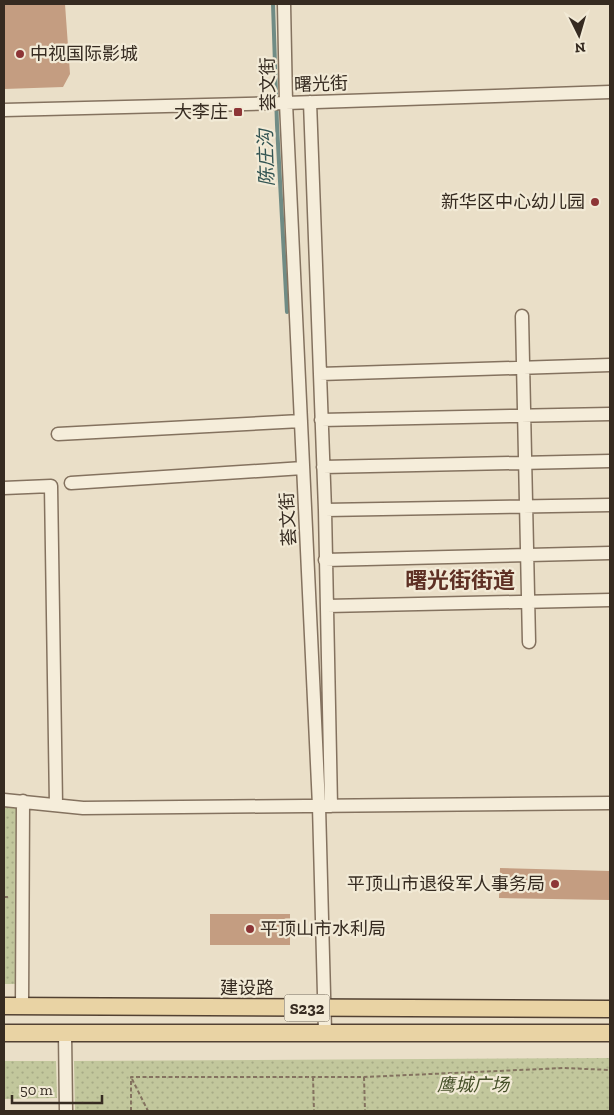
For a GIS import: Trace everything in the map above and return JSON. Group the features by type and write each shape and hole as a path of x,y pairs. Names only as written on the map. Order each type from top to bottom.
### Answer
{"main road":[{"name":"建设路","path":"4,1006 610,1009"},
{"name":"S232","path":"4,1033 610,1033"}],"street":[{"name":"荟文街","path":"284,4 278,103 301,421 325,806 325,1032"},
{"name":"曙光街","path":"4,110 610,92"},
{"path":"310,102 325,510 327,606 325,806"},
{"path":"522,316 529,642"},
{"path":"320,374 610,366"},
{"path":"321,420 610,414"},
{"path":"58,434 301,421"},
{"path":"323,468 610,461"},
{"path":"71,483 303,468"},
{"path":"4,488 51,486 56,804"},
{"path":"325,510 610,505"},
{"path":"325,560 610,553"},
{"path":"327,606 610,600"},
{"path":"4,800 23,800 83,808 610,803"},
{"path":"22,1006 23,800"},
{"path":"65,1033 66,1111"}],"path":[{"path":"131,1077 364,1076 564,1068 610,1070"},
{"path":"364,1076 365,1111"},
{"path":"131,1077 131,1111"},
{"path":"131,1077 148,1111"},
{"path":"313,1077 314,1111"}],"green space":[{"path":"4,804 19,804 17,984 4,984"},
{"name":"鹰城广场","path":"610,1058 610,1111 75,1111 74,1061"},
{"path":"4,1061 56,1061 57,1098 4,1099"}],"building":[{"path":"4,4 65,4 70,74 63,87 4,89"},
{"name":"平顶山市退役军人事务局","path":"500,868 610,871 610,900 499,898"},
{"name":"平顶山市水利局","path":"210,914 290,914 290,945 210,945"}],"waterway":[{"name":"陈庄沟","path":"273,4 287,312"}],"place":[{"name":"中视国际影城","path":"20,54"},
{"name":"大李庄","path":"238,112"},
{"name":"新华区中心幼儿园","path":"595,202"},
{"name":"平顶山市退役军人事务局","path":"555,884"},
{"name":"平顶山市水利局","path":"250,929"}],"district":[{"name":"曙光街街道","path":"460,580"}]}
